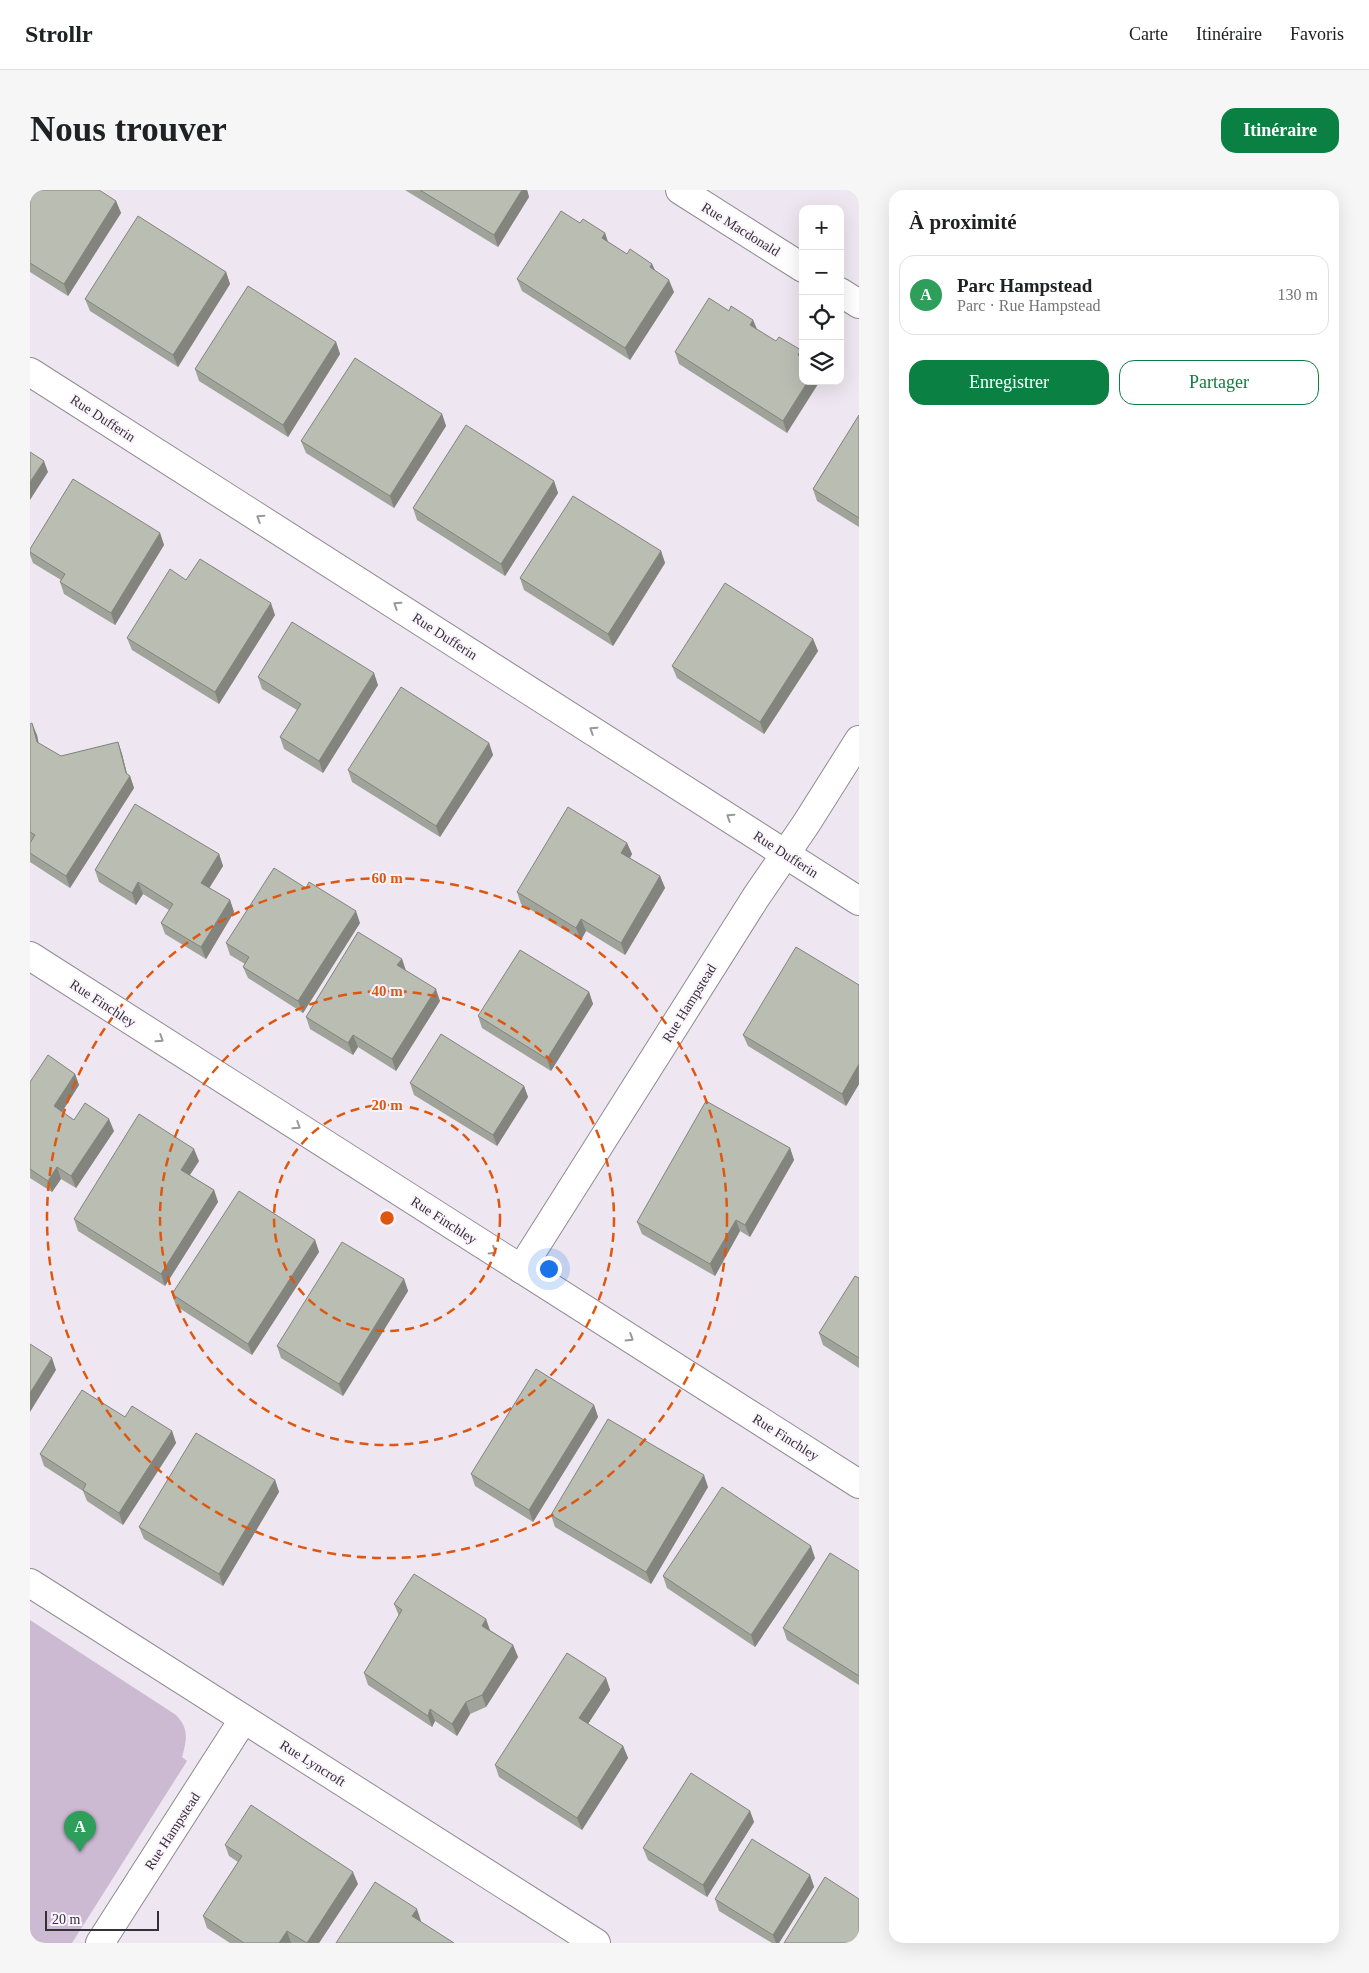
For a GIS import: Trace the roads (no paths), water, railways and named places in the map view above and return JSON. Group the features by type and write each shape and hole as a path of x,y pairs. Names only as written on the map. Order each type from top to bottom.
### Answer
{"street":[{"name":"Rue Macdonald","path":"680,190 799,265"},
{"path":"844,295 859,304"},
{"name":"Rue Dufferin","path":"30,372 859,901"},
{"name":"Rue Hampstead","path":"521,1269 756,897 859,740"},
{"name":"Rue Finchley","path":"30,956 859,1484"},
{"name":"Rue Lyncroft","path":"30,1583 596,1943"},
{"name":"Rue Hampstead","path":"100,1943 243,1720"}],"place":[{"name":"Parc Hampstead","path":"80,1852"}]}
